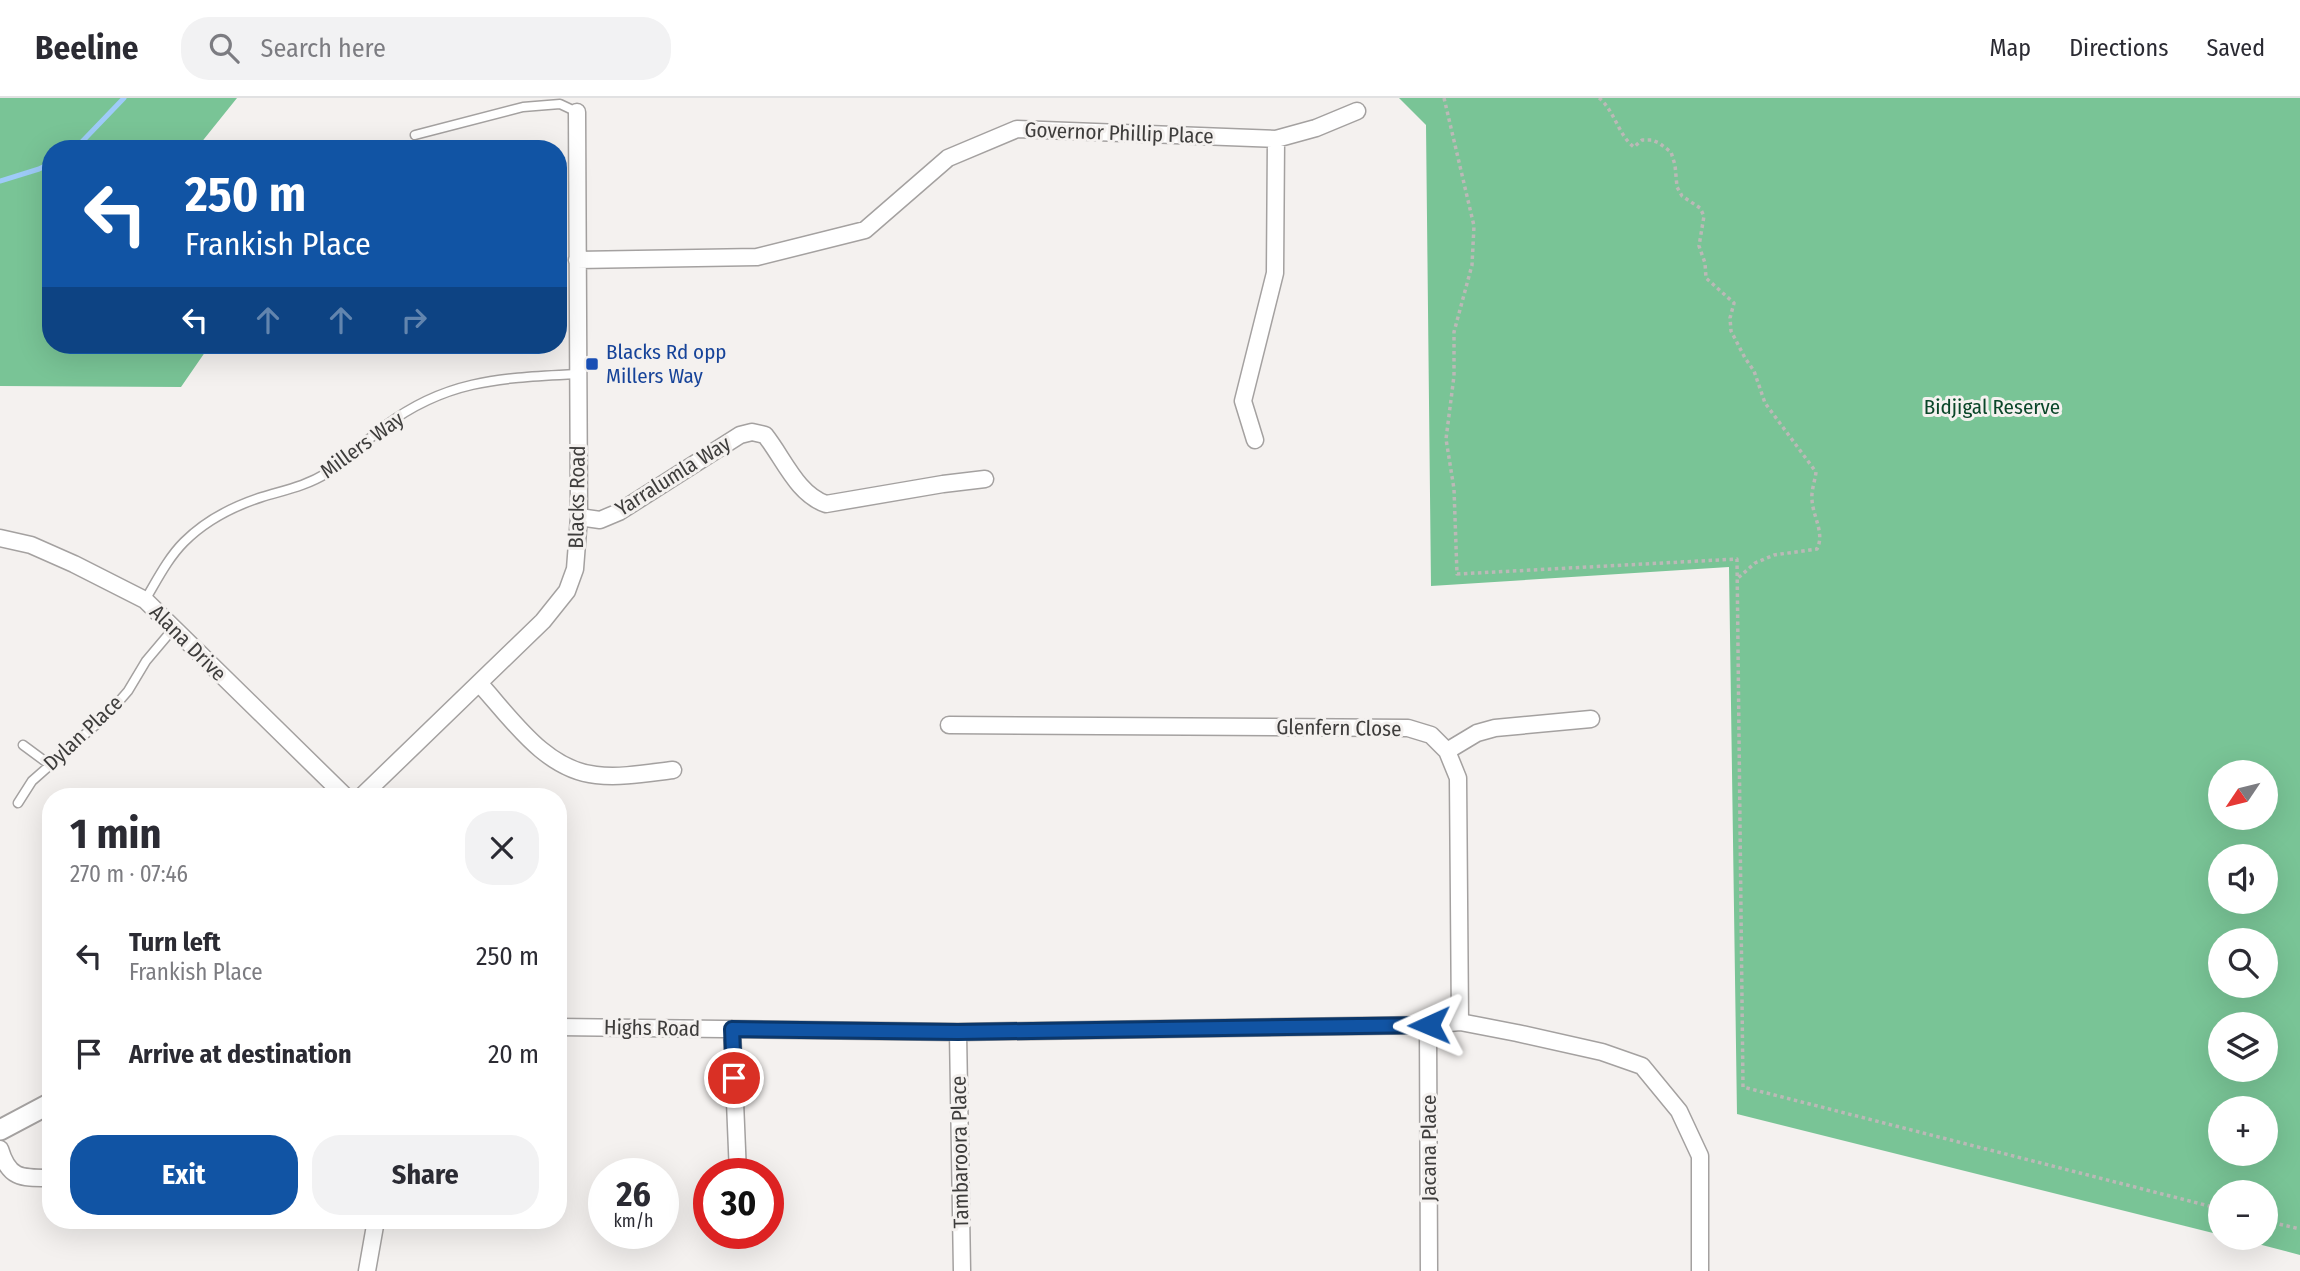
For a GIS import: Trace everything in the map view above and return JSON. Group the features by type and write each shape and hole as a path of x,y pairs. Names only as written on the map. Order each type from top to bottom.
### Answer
{"street":[{"name":"Governor Phillip Place","path":"577,260 757,257 865,230 948,158 1017,129 1276,139 1316,128 1357,111"},
{"name":"Blacks Road","path":"370,788 543,621 567,590 575,569 579,517 577,112"},
{"path":"1255,440 1243,401 1275,273 1276,139"},
{"name":"Yarralumla Way","path":"579,517 600,520 620,512 740,435 752,432 765,435 804,491 813,500 826,504 985,479"},
{"name":"Alana Drive","path":"0,538 31,545 145,600 337,788"},
{"path":"478,683 555,761 574,771 597,776 673,770"},
{"path":"1460,1023 1458,778 1447,751 1477,733 1495,728 1591,719"},
{"name":"Glenfern Close","path":"949,725 1408,728 1431,735 1447,751"},
{"name":"Highs Road","path":"567,1027 958,1032 1460,1023 1602,1052 1642,1066 1679,1111 1700,1156 1699,1271"},
{"name":"Jacana Place","path":"1429,1025 1429,1271"},
{"path":"732,1029 737,1158"},
{"name":"Tambaroora Place","path":"958,1032 962,1271"},
{"path":"0,1130 42,1108"},
{"path":"0,1149 4,1163 10,1171 20,1176 42,1177"},
{"path":"367,1271 374,1229"}],"lane":[{"path":"415,135 523,107 560,104 577,112"},
{"name":"Millers Way","path":"145,600 185,541 227,511 262,497 296,489 328,473 386,425 426,400 468,384 508,377 577,374"},
{"name":"Dylan Place","path":"18,803 32,781 108,714 173,629"},
{"path":"23,745 50,765"}],"path":[{"path":"1444,98 1474,226 1472,265 1454,332 1454,376 1446,439 1454,489 1457,574 1737,559 1743,1087 2208,1206"},
{"path":"1599,98 1612,113 1627,141 1634,147 1642,140 1652,140 1671,152 1677,187 1682,196 1700,208 1704,216 1699,246 1705,263 1706,278 1734,303 1730,318 1731,331 1754,371 1765,403 1816,472 1811,496 1821,540 1816,549 1774,555 1755,563 1737,579"},
{"path":"2278,1224 2300,1229"}],"green space":[{"path":"0,98 237,98 203,140 42,140 42,354 204,354 181,387 0,386"},
{"name":"Bidjigal Reserve","path":"1399,98 2300,98 2300,1255 2278,1249 2278,1180 2208,1180 2208,1232 1737,1114 1729,567 1431,586 1426,125"}],"waterway":[{"path":"84,140 124,98"},
{"path":"0,181 42,168"}],"place":[{"name":"Blacks Rd opp Millers Way","path":"592,364"}],"route":[{"path":"734,1078 732,1029 958,1032 1429,1025"}]}
